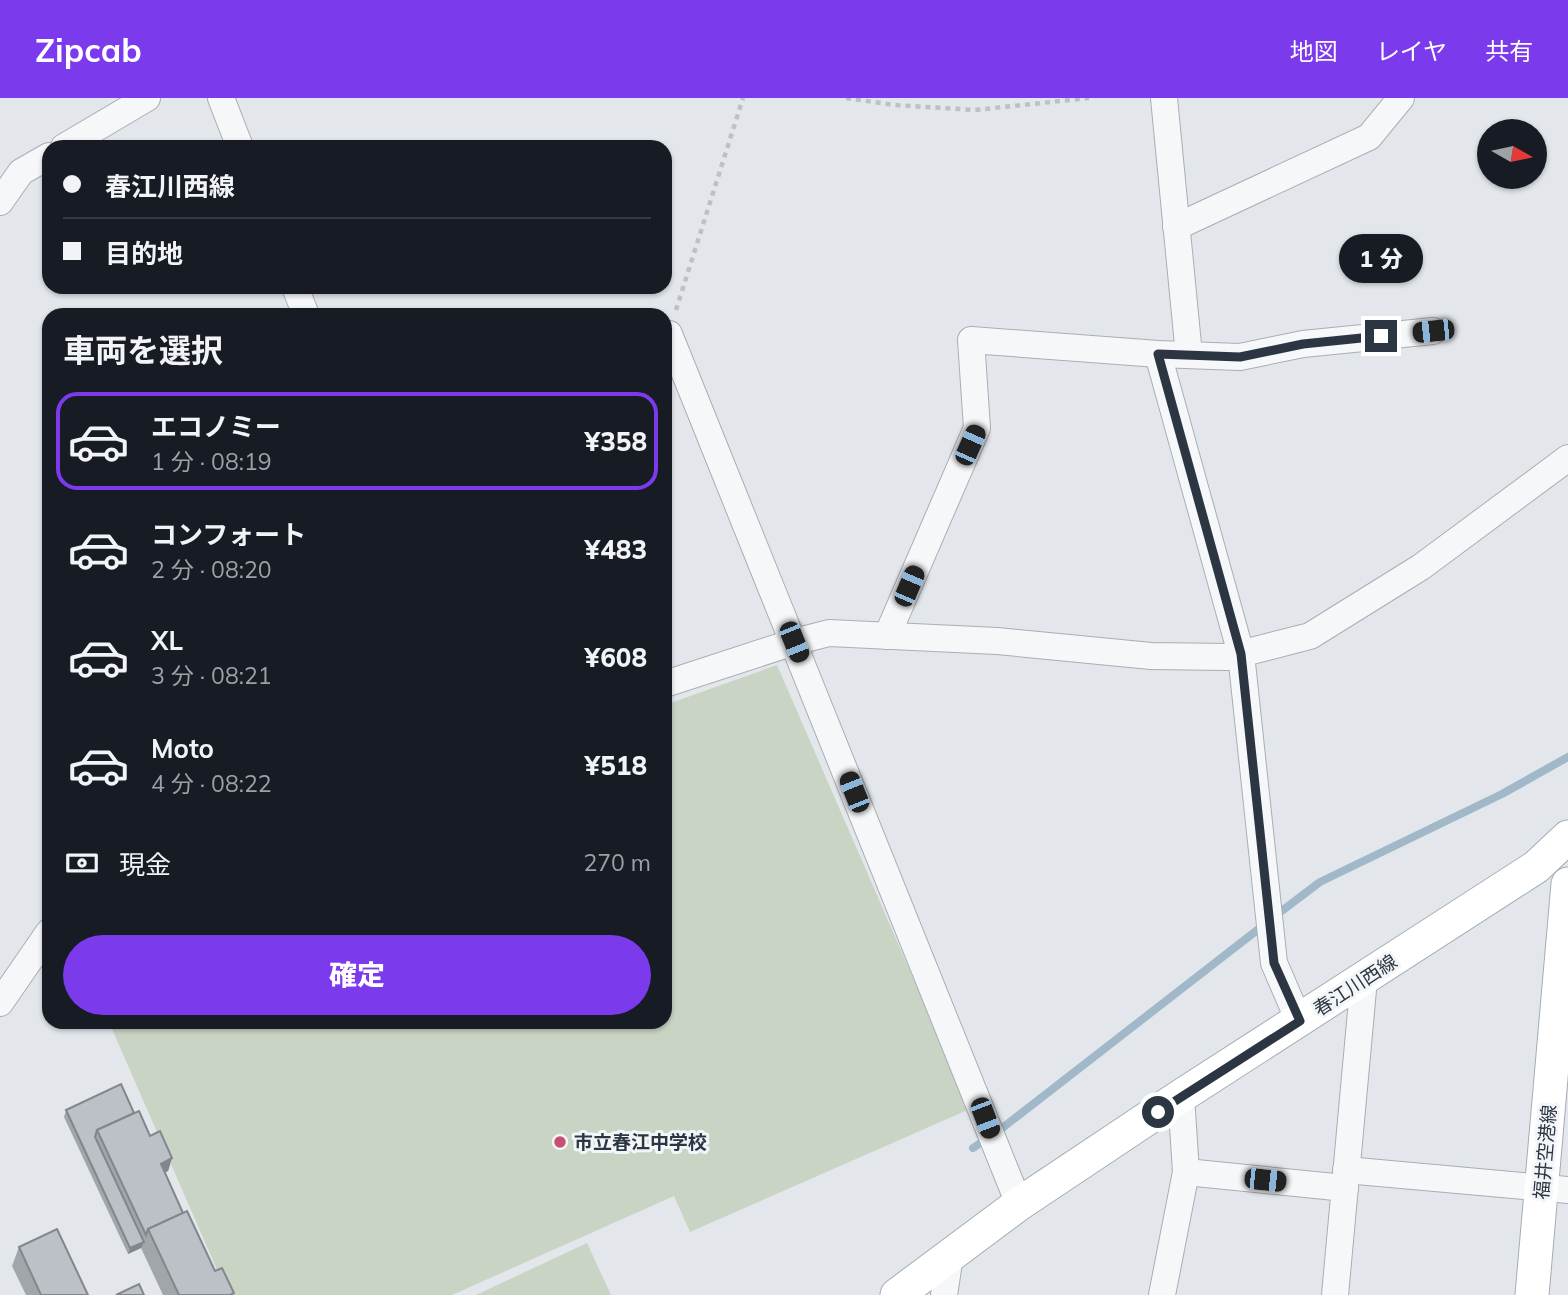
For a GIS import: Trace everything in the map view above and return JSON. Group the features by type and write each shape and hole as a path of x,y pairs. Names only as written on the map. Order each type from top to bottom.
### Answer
{"main road":[{"name":"春江川西線","path":"897,1295 1019,1205 1536,866 1568,837"},
{"name":"福井空港線","path":"1532,1295 1555,1189 1568,884"}],"street":[{"path":"76,140 147,98"},
{"path":"221,98 237,140"},
{"path":"1164,98 1189,355"},
{"path":"1176,227 1369,137 1401,98"},
{"path":"0,202 21,172 42,160"},
{"path":"887,636 977,428 971,340 1158,354 1240,357 1303,344 1433,331"},
{"path":"672,341 1019,1205"},
{"path":"1158,354 1241,654 1274,963 1300,1021"},
{"path":"672,682 828,633 997,641 1151,656 1228,657 1241,654 1310,636 1421,567 1568,458"},
{"path":"0,1003 42,942"},
{"path":"1335,1295 1364,979"},
{"path":"1162,1295 1186,1172 1181,1097"},
{"path":"1186,1172 1555,1189"},
{"path":"944,1295 950,1256"}],"path":[{"path":"672,324 743,98"},
{"path":"846,98 894,105 975,110 1088,98"}],"green space":[{"path":"777,665 970,1109 690,1232 674,1196 452,1295 228,1295 112,1029 672,1029 672,702"},
{"path":"587,1243 611,1295 476,1295"}],"building":[{"path":"121,1084 134,1113 97,1130 95,1137 144,1242 130,1248 66,1110"},
{"path":"139,1111 150,1136 160,1131 172,1158 161,1164 183,1213 148,1229 146,1235 97,1130"},
{"path":"187,1211 215,1271 222,1268 234,1293 179,1295 148,1229"},
{"path":"57,1229 88,1295 41,1295 19,1247"},
{"path":"139,1284 144,1295 116,1295"}],"waterway":[{"path":"1275,916 1320,882 1502,794 1568,757"},
{"path":"973,1148 1265,924"}],"place":[{"name":"市立春江中学校","path":"560,1142"}],"route":[{"path":"1158,1112 1300,1021 1274,963 1241,654 1158,354 1240,357 1303,344 1381,336"}]}
